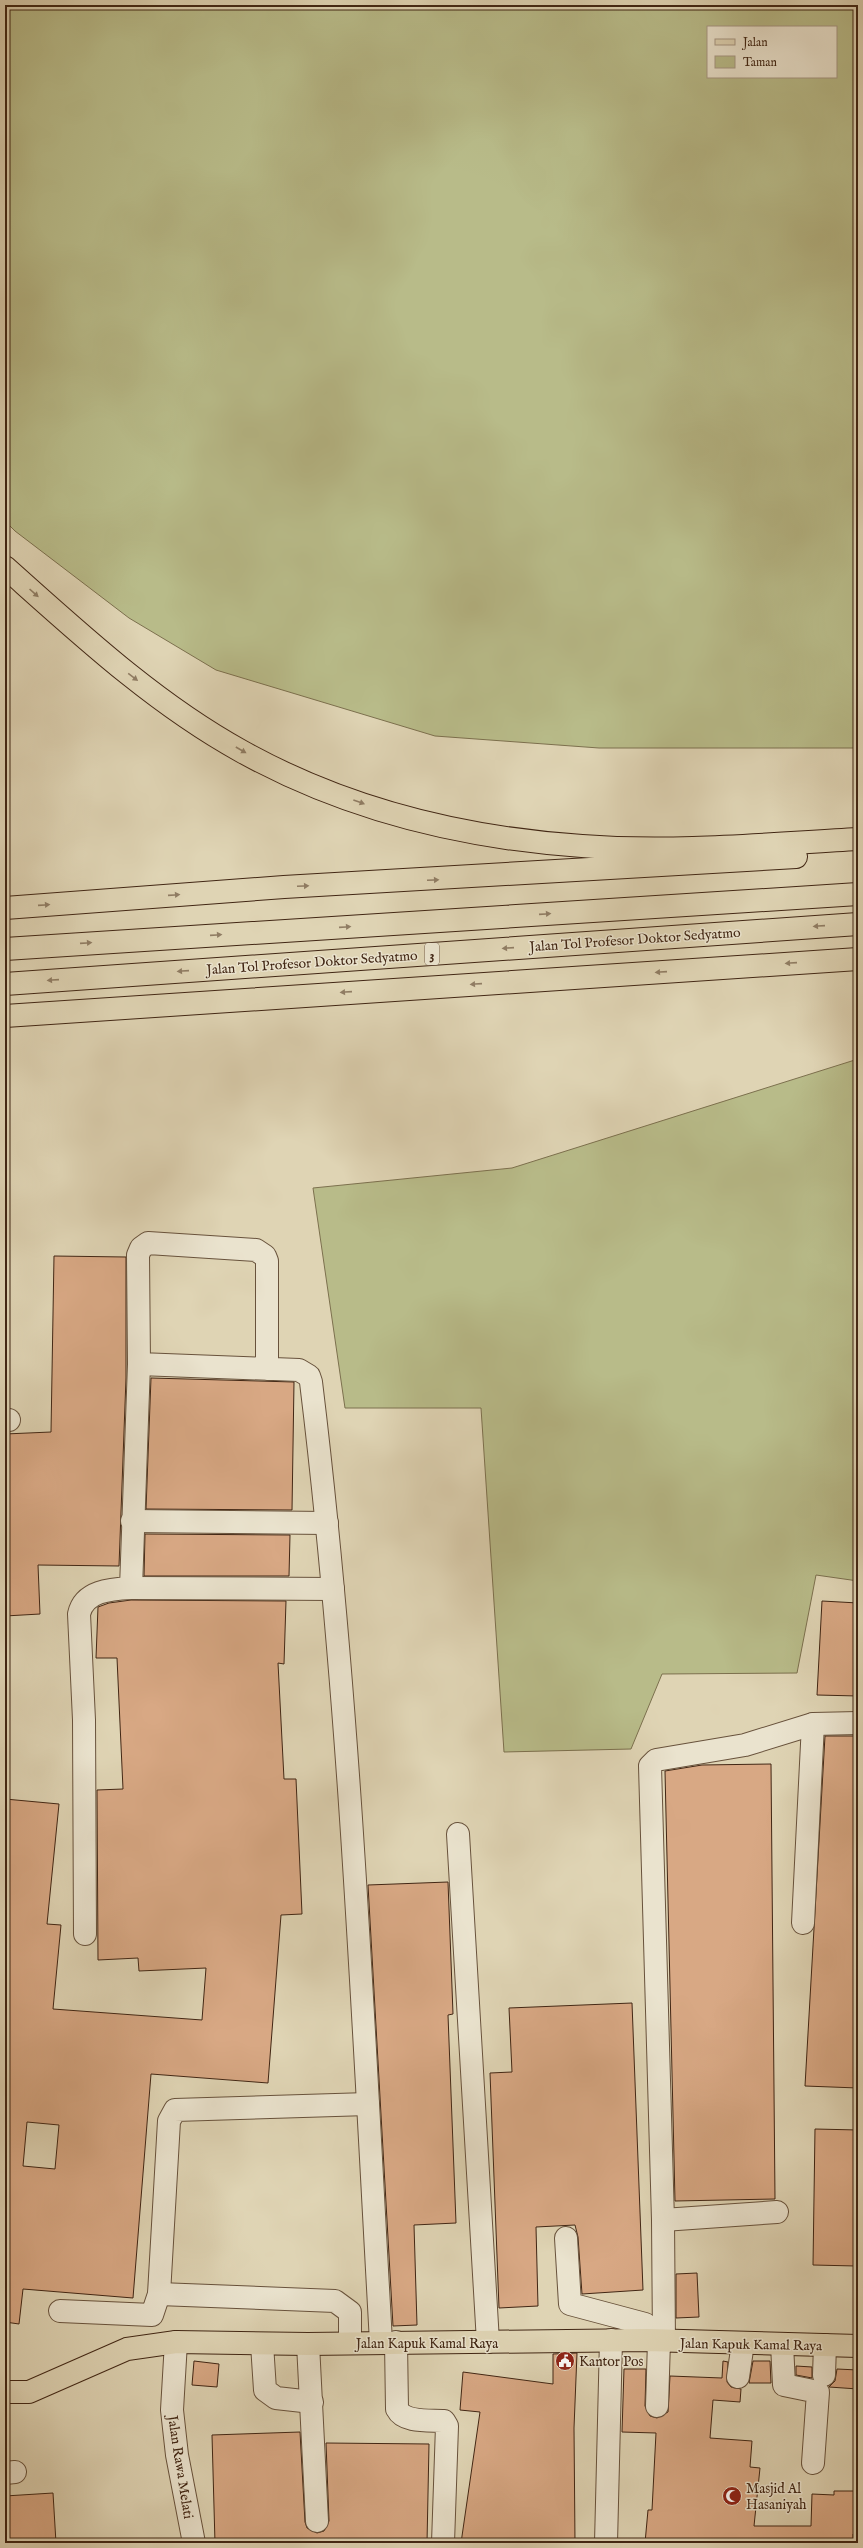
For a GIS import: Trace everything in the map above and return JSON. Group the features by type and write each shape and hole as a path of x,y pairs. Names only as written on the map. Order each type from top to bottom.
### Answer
{"main road":[{"path":"5,567 121,668 185,716 241,751 303,782 374,807 441,826 506,839 583,847 654,848 858,839"},
{"path":"5,908 284,887 858,852"},
{"path":"5,949 858,894"},
{"name":"Jalan Tol Profesor Doktor Sedyatmo","path":"5,984 858,924"},
{"path":"5,1016 858,959"},
{"name":"Jalan Kapuk Kamal Raya","path":"5,2392 28,2392 127,2349 176,2342 308,2344 611,2340 858,2346"}],"street":[{"path":"131,1588 132,1521 139,1364 138,1255 140,1248 148,1242 256,1250 265,1256 267,1261 267,1369"},
{"path":"139,1364 299,1370 310,1376 327,1523 354,1860 368,2104 389,2342 396,2382 397,2409 400,2414 405,2418 444,2421 447,2426 443,2543"},
{"path":"132,1521 327,1523"},
{"path":"85,1934 84,1720 80,1614 84,1600 90,1596 131,1588 332,1589"},
{"path":"657,2406 657,2341 663,2220 650,1766 656,1760 745,1744 813,1724 858,1723"},
{"path":"803,1923 813,1724"},
{"path":"458,1834 488,2342"},
{"path":"60,2311 152,2315 159,2294 169,2122 175,2110 368,2104"},
{"path":"663,2220 777,2212"},
{"path":"566,2238 570,2304 645,2324 657,2341"},
{"path":"159,2294 335,2300 350,2312 350,2343"},
{"path":"606,2543 611,2340"},
{"name":"Jalan Rawa Melati","path":"176,2342 172,2410 177,2455 194,2543"},
{"path":"738,2377 743,2343"},
{"path":"262,2344 265,2390 276,2398 312,2402"},
{"path":"308,2344 317,2521"},
{"path":"782,2344 784,2385 818,2392 814,2463"},
{"path":"824,2375 825,2345"}],"green space":[{"path":"5,5 858,5 858,748 599,748 435,736 216,670 129,618 15,531 5,521"},
{"path":"858,1059 858,1581 816,1575 797,1673 662,1674 631,1749 504,1752 481,1408 345,1408 313,1188 512,1168"}],"building":[{"path":"54,1256 126,1257 126,1378 119,1566 38,1565 40,1614 5,1616 5,1434 51,1432"},
{"path":"151,1378 294,1382 292,1510 146,1509"},
{"path":"145,1534 290,1535 289,1576 144,1576"},
{"path":"131,1600 286,1601 284,1664 278,1663 284,1779 296,1779 302,1914 281,1915 268,2083 151,2074 133,2298 23,2289 19,2324 5,2322 5,1799 59,1804 47,1924 61,1925 53,2009 202,2020 206,1968 139,1971 138,1958 98,1960 97,1790 123,1789 117,1658 96,1658 98,1607 109,1603","holes":["27,2122 59,2125 55,2169 23,2166"]},
{"path":"822,1601 858,1603 858,1696 817,1695"},
{"path":"825,1736 858,1736 858,2088 805,2086"},
{"path":"771,1764 775,2199 675,2201 665,1771 702,1765"},
{"path":"448,1882 453,2014 448,2015 456,2223 414,2225 417,2325 393,2326 368,1885"},
{"path":"632,2003 643,2290 582,2294 578,2237 575,2225 536,2227 538,2306 499,2308 490,2073 512,2072 509,2008"},
{"path":"815,2129 858,2130 856,2266 813,2265"},
{"path":"697,2273 699,2317 676,2318 676,2274"},
{"path":"577,2353 574,2428 575,2543 461,2543 480,2412 460,2410 463,2372 553,2384 553,2354"},
{"path":"194,2361 219,2364 217,2387 192,2385"},
{"path":"723,2361 728,2362 727,2382 731,2387 741,2389 740,2402 713,2400 710,2438 752,2441 750,2467 760,2468 754,2526 811,2526 812,2494 834,2495 834,2491 858,2491 858,2534 853,2534 853,2540 833,2541 833,2543 645,2543 648,2510 652,2510 656,2433 622,2432 624,2369 646,2369 645,2406 650,2416 657,2418 668,2412 670,2376 722,2378"},
{"path":"753,2361 770,2361 771,2383 749,2383"},
{"path":"796,2366 812,2367 812,2378 796,2375"},
{"path":"837,2369 858,2370 858,2389 829,2387 835,2381"},
{"path":"300,2432 305,2522 307,2528 317,2533 324,2531 329,2521 326,2443 429,2444 427,2543 215,2543 212,2435"},
{"path":"53,2493 56,2543 5,2543 5,2496"}],"place":[{"name":"Kantor Pos","path":"565,2361"},
{"name":"Masjid Al Hasaniyah","path":"732,2496"}]}
